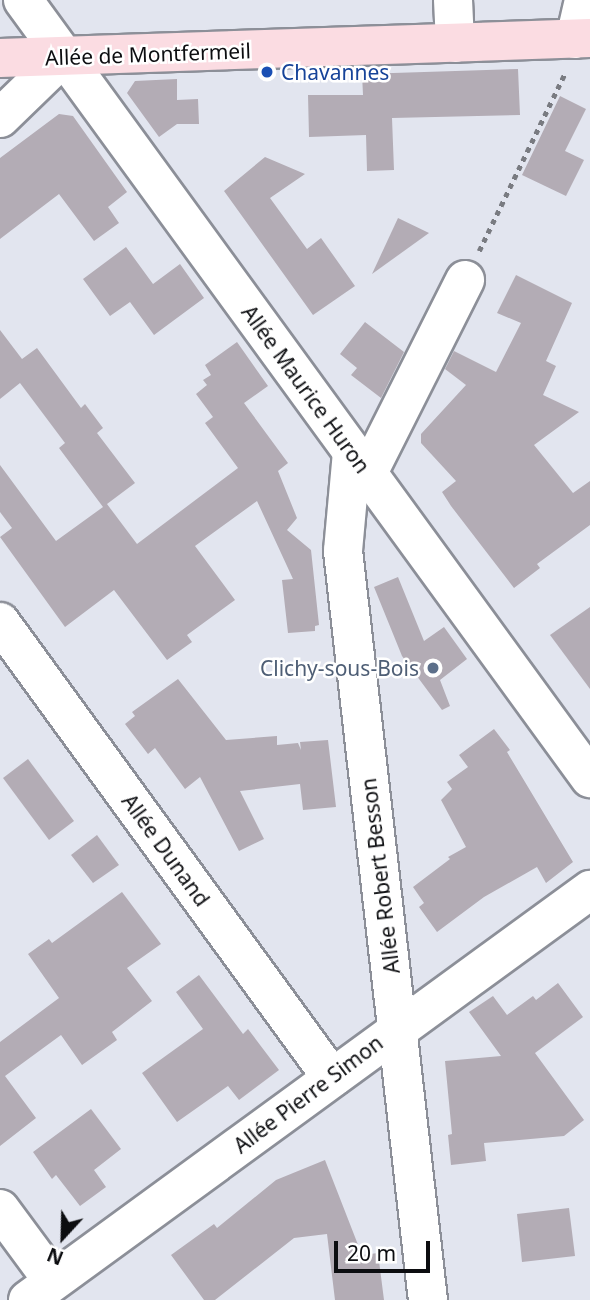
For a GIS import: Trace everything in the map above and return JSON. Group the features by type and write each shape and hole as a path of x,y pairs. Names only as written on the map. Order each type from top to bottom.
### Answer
{"main road":[{"name":"Allée de Montfermeil","path":"0,58 582,39"}],"street":[{"name":"Allée Maurice Huron","path":"23,0 590,778"},
{"path":"453,0 455,43"},
{"path":"582,39 584,0"},
{"path":"0,118 63,57"},
{"path":"360,462 465,280"},
{"name":"Allée Robert Besson","path":"360,462 343,551 428,1300"},
{"name":"Allée Dunand","path":"0,622 332,1078"},
{"name":"Allée Pierre Simon","path":"41,1291 398,1027 590,890"},
{"path":"0,1209 41,1291"}],"path":[{"path":"465,280 582,39"}],"building":[{"path":"518,69 520,115 392,118 394,170 367,171 366,135 309,137 308,95 363,95 362,74"},
{"path":"177,79 177,100 198,99 199,124 177,124 159,137 127,93 135,81"},
{"path":"560,96 586,109 565,151 584,160 566,196 522,175"},
{"path":"59,114 73,116 127,192 108,207 119,223 94,241 59,194 0,239 0,158"},
{"path":"265,157 305,174 270,198 307,249 321,238 355,286 313,315 224,191"},
{"path":"398,218 429,233 372,274"},
{"path":"126,247 153,284 180,264 204,298 154,335 130,302 110,316 83,279"},
{"path":"516,275 572,303 546,361 556,366 543,395 579,412 534,445 573,493 590,481 590,525 537,564 540,568 514,588 442,492 456,481 421,443 421,434 466,385 445,369 454,351 496,372 521,323 497,313"},
{"path":"365,322 404,352 381,398 351,375 357,368 340,354"},
{"path":"0,330 22,359 37,348 81,408 85,404 103,428 97,433 135,483 107,504 137,544 238,468 205,423 213,417 196,394 207,385 203,380 211,375 205,365 237,342 268,386 244,403 288,463 278,471 297,518 287,530 311,550 319,625 315,626 315,631 288,633 282,580 293,579 257,501 195,546 235,600 187,635 192,642 167,660 114,590 65,627 0,537 12,528 0,512 0,465 56,541 103,507 59,448 65,443 20,383 0,399"},
{"path":"398,577 424,641 444,627 467,659 440,680 450,706 442,710 402,656 374,587"},
{"path":"590,607 590,689 550,635"},
{"path":"178,679 226,740 277,736 277,745 298,743 301,750 300,742 328,740 336,807 303,810 300,784 240,791 264,839 239,851 200,777 185,789 155,748 148,754 125,724 135,716 132,712"},
{"path":"494,729 510,750 507,752 573,862 546,883 537,867 484,897 437,932 419,907 424,903 413,887 450,859 448,857 466,847 441,800 452,789 447,782 468,767 459,755"},
{"path":"28,759 74,821 49,840 3,778"},
{"path":"97,835 119,865 93,883 71,855"},
{"path":"122,892 161,944 127,968 152,1001 112,1032 117,1040 82,1065 61,1035 5,1076 36,1118 0,1146 0,1042 59,998 28,954 49,939 52,943"},
{"path":"199,975 243,1034 248,1029 279,1070 239,1100 228,1086 177,1122 142,1073 203,1029 176,992"},
{"path":"558,983 583,1017 535,1053 584,1120 564,1136 484,1143 486,1161 451,1165 448,1135 452,1134 445,1061 501,1056 469,1012 493,996 507,1015 533,996 536,1000"},
{"path":"91,1109 121,1149 94,1170 106,1187 80,1206 56,1175 52,1179 33,1152"},
{"path":"325,1160 362,1255 378,1253 384,1300 335,1300 327,1234 294,1238 215,1300 204,1300 171,1255 214,1224 217,1228 276,1180"},
{"path":"569,1208 575,1256 522,1262 517,1214"}],"place":[{"name":"Chavannes","path":"267,72"},
{"name":"Clichy-sous-Bois","path":"433,668"}]}
